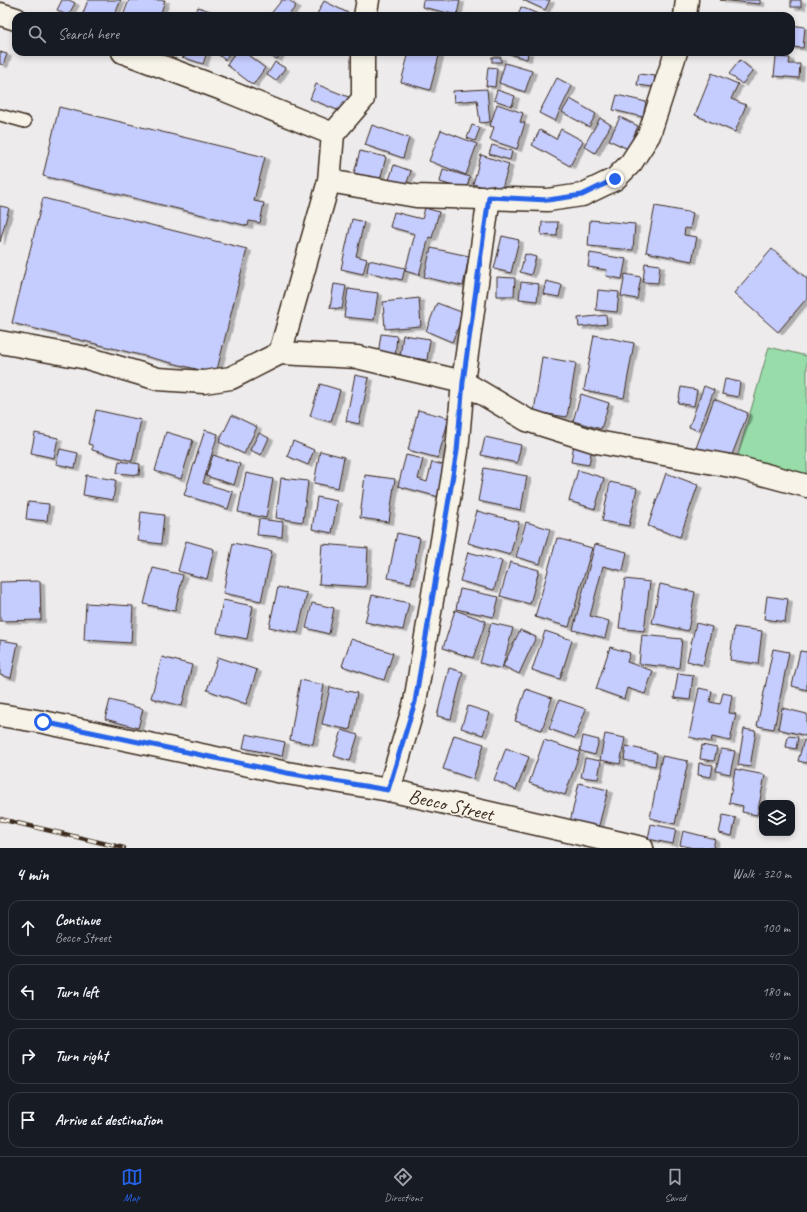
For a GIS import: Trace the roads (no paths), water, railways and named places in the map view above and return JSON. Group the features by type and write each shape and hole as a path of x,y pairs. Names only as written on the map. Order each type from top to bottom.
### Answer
{"street":[{"path":"366,12 368,0"},
{"path":"686,12 687,0"},
{"path":"0,14 12,18"},
{"path":"134,56 222,89 333,134"},
{"path":"280,353 329,181 333,134 363,99 363,56"},
{"path":"329,181 416,196 489,197 548,200 582,195 615,179 631,163 648,135 675,56"},
{"path":"388,790 415,702 457,451 463,382 489,197"},
{"path":"0,342 87,358 158,379 204,382 231,378 280,353 357,357 463,382 527,420 590,439 736,467 807,486"},
{"name":"Becco Street","path":"0,715 43,722 287,773 388,790 642,848"}],"lane":[{"path":"0,115 25,122"}],"railway":[{"path":"0,819 124,848"}]}
